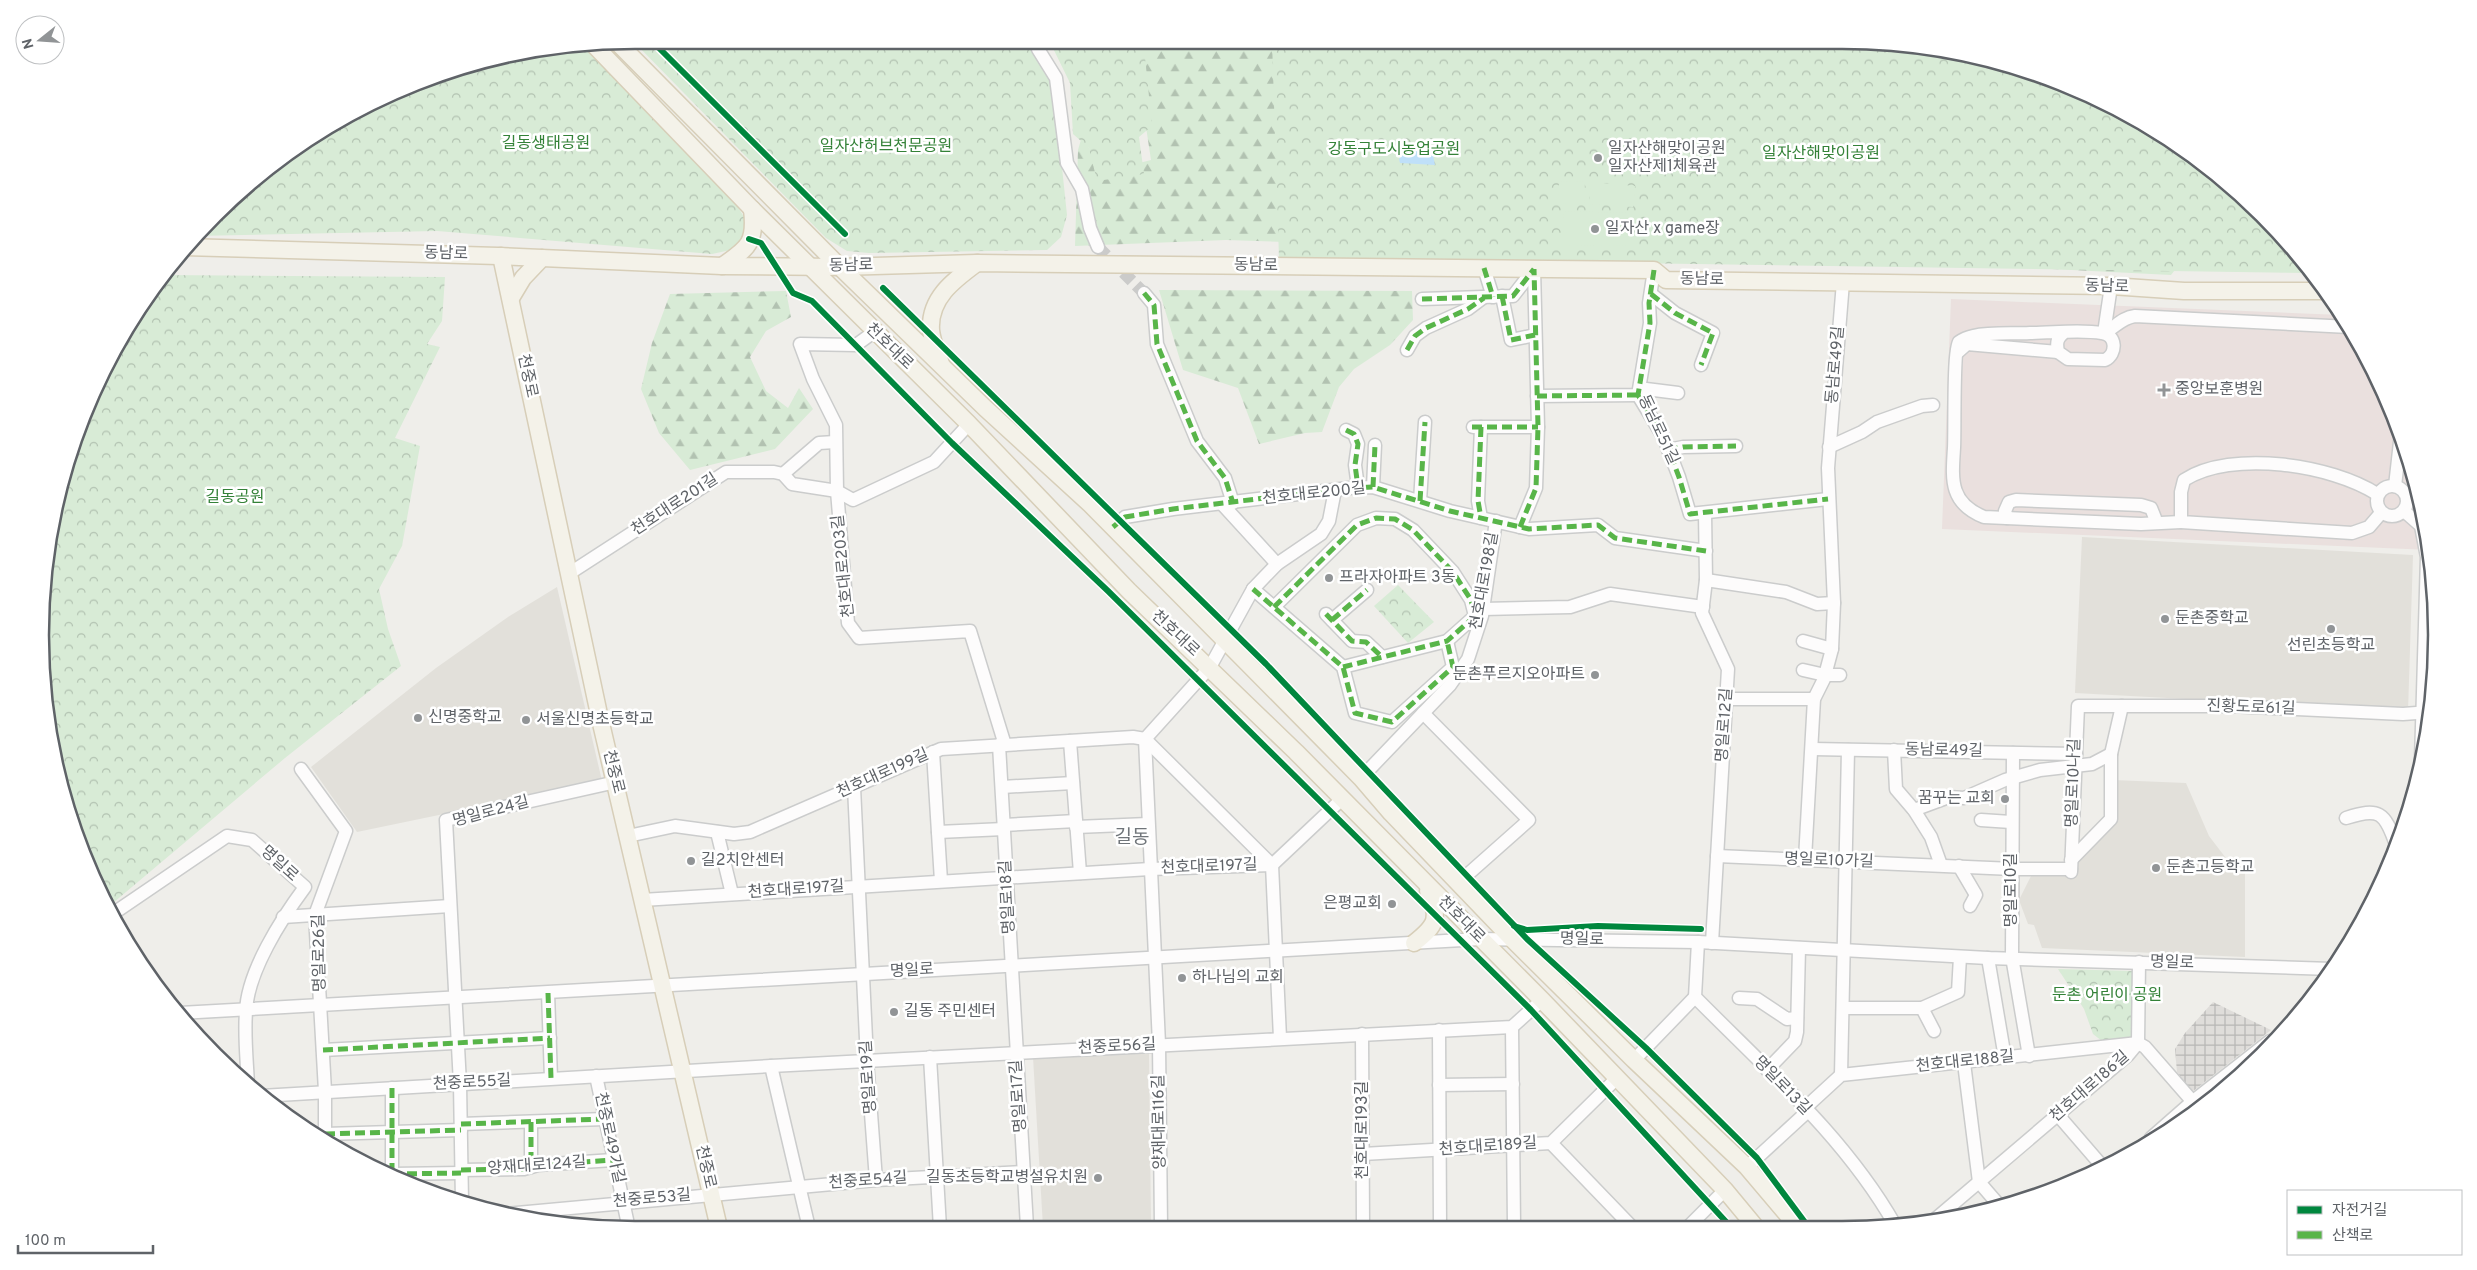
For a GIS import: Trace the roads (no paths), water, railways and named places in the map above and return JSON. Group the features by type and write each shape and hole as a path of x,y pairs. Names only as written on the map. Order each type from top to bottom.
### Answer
{"main road":[{"name":"천호대로","path":"625,49 840,267 1113,527 1361,778 1391,813 1512,939 1634,1060 1747,1167 1793,1221"},
{"name":"천호대로","path":"599,50 752,209 874,332 969,424 1122,584 1210,667 1542,1000 1616,1079 1725,1190 1751,1221"},
{"path":"722,266 743,252 752,240 754,227 752,209"},
{"name":"동남로","path":"195,247 501,256 722,266 840,267 977,263 1654,270 1666,280 2111,286 2184,291 2316,291"},
{"name":"천중로","path":"501,256 600,720 717,1221"},
{"path":"511,298 523,278 542,258"},
{"path":"940,364 931,330 934,312 940,295 949,284 977,263"},
{"path":"1414,943 1433,927 1435,921 1435,906 1425,884"}],"street":[{"path":"1038,49 1056,78 1067,162 1082,189 1090,228 1098,247"},
{"path":"1484,268 1493,297 1511,340 1535,335"},
{"path":"1422,299 1513,296 1534,269"},
{"path":"1520,527 1536,488 1538,427 1534,269"},
{"name":"동남로51길","path":"1654,270 1649,303 1650,323 1638,395 1668,450 1690,514 1705,513"},
{"name":"동남로49길","path":"1805,860 1813,749 1814,699 1825,675 1832,649 1834,604 1828,499 1830,447 1843,282"},
{"path":"2104,333 2111,286"},
{"path":"1144,293 1154,305 1157,344 1197,440 1225,478 1227,504 1277,564"},
{"path":"1651,294 1675,313 1713,333 1701,366"},
{"path":"1407,350 1415,336 1426,328 1493,297"},
{"path":"2340,326 2134,316 2121,320 2114,328 2104,333 2065,332 1973,336 1959,342 1956,356 1956,418 1952,480 1956,494 1973,512 1984,516 2007,518 2152,523 2181,522 2352,533 2369,527 2381,513"},
{"name":"천호대로203길","path":"874,332 856,346 800,344 813,380 836,426 837,491 848,623 860,638 970,631 1002,745"},
{"path":"2058,352 2058,339 2065,332"},
{"path":"1956,356 1968,344 2058,352 2068,359 2105,360 2110,358 2114,342 2104,333"},
{"path":"1537,396 1638,395 1646,389 1678,393"},
{"path":"1830,447 1862,432 1877,422 1922,406 1933,405"},
{"path":"1420,502 1425,422"},
{"name":"천호대로201길","path":"570,573 726,472 774,472 783,474 792,484 837,491 853,500 923,469 934,462 969,424"},
{"path":"1481,518 1478,500 1476,427 1538,427"},
{"path":"1346,430 1354,434 1358,444 1355,465 1358,488"},
{"path":"783,474 819,443 835,442"},
{"path":"1372,487 1375,446"},
{"path":"1668,450 1683,447 1736,446"},
{"path":"2395,486 2399,453"},
{"path":"2181,522 2180,500 2184,480 2207,470 2223,466 2263,463 2312,468 2360,483 2377,494"},
{"path":"2395,486 2406,496 2406,506 2404,511 2390,517 2381,513 2376,504 2377,494 2385,487 2395,486"},
{"name":"천호대로200길","path":"1113,527 1125,517 1173,509 1372,487 1420,502 1529,529 1598,525 1614,538 1706,552"},
{"name":"천호대로","path":"1225,642 1254,589 1277,564 1321,534 1328,521 1335,490"},
{"path":"1705,513 1828,499"},
{"path":"2007,518 2006,506 2009,502 2016,500 2141,505 2151,508 2155,518 2152,523"},
{"path":"2404,511 2417,523"},
{"name":"명일로12길","path":"1705,513 1706,580 1702,613 1728,669 1712,942"},
{"path":"1274,607 1357,525 1376,518 1395,519 1413,530 1453,572 1471,600 1475,616 1447,641 1343,667"},
{"name":"천호대로198길","path":"1361,778 1450,685 1468,659 1483,609 1496,522"},
{"path":"1706,580 1786,592 1817,604 1834,604"},
{"path":"1254,589 1343,667 1355,712 1392,722 1453,667 1447,641"},
{"path":"1367,590 1329,617 1352,640 1366,642 1382,657"},
{"path":"1483,609 1570,607 1610,594 1703,607"},
{"path":"1803,641 1832,649"},
{"path":"1225,642 1210,667 1145,739 1272,865 1280,1038"},
{"path":"1803,670 1825,675 1840,675"},
{"path":"1727,699 1814,699"},
{"name":"진황도로61길","path":"2078,706 2230,706 2403,714 2423,712"},
{"name":"명일로10나길","path":"2071,867 2078,706"},
{"name":"명일로10나길","path":"2071,867 2111,819 2111,754 2122,706"},
{"name":"천호대로","path":"1423,713 1529,820 1458,883"},
{"name":"천호대로199길","path":"628,836 675,826 734,834 750,832 941,749 1133,737 1145,739"},
{"name":"양재대로116길","path":"1145,739 1159,1044 1161,1221"},
{"path":"1070,741 1080,873"},
{"name":"명일로18길","path":"1002,745 1002,787 1011,965"},
{"name":"동남로49길","path":"1813,749 2013,753 2075,760"},
{"path":"1747,1167 1842,1075 1844,861 1848,750"},
{"path":"1894,750 1896,789 1914,810 1931,837 1941,865"},
{"path":"933,752 941,881"},
{"name":"명일로10길","path":"2012,957 2014,869 2011,822 2013,753"},
{"path":"1914,810 1949,797 1964,798 2012,778 2075,760 2092,764 2111,754"},
{"name":"명일로26길","path":"301,769 346,831 316,915 325,1091 325,1132"},
{"name":"명일로24길","path":"455,999 446,820 616,782"},
{"path":"1002,787 1073,783"},
{"name":"천호대로197길","path":"854,787 864,974"},
{"name":"천호대로197길","path":"642,900 1150,869 1272,865 1342,799"},
{"path":"2346,818 2374,811 2391,828 2393,834"},
{"path":"1981,820 2011,822"},
{"path":"938,832 1076,824 1148,824"},
{"name":"천호대로197길","path":"717,832 732,894"},
{"name":"명일로","path":"118,910 226,836 252,840 305,887 283,917 255,973 246,1010"},
{"name":"명일로10가길","path":"1717,856 2014,869"},
{"path":"1958,866 1976,898"},
{"path":"2014,869 2071,867"},
{"path":"283,917 450,906"},
{"name":"명일로","path":"187,1014 1155,956 1480,939 1712,942 1960,957 2012,957 2324,969"},
{"path":"1634,1060 1695,997 1698,942"},
{"path":"1767,1070 1794,1041 1797,1032 1800,948"},
{"path":"1843,1008 1922,1008 1958,992 1960,957"},
{"path":"2012,957 2029,1056"},
{"path":"1988,958 2005,1058"},
{"name":"천호대로186길","path":"1944,1212 2128,1055 2138,1044 2139,962"},
{"name":"명일로17길","path":"1011,965 1027,1221"},
{"name":"명일로19길","path":"864,974 867,1060 876,1180"},
{"path":"548,993 551,1078"},
{"name":"명일로13길","path":"1695,997 1806,1110 1855,1164 1891,1219"},
{"path":"1739,998 1757,1000 1787,1020 1797,1018"},
{"path":"455,999 460,1084 462,1195"},
{"path":"1514,1221 1512,1026 1542,1000"},
{"path":"1922,1008 1934,1031"},
{"path":"246,1010 248,1076"},
{"name":"천중로56길","path":"682,1071 1512,1026"},
{"path":"1439,1030 1440,1221"},
{"name":"천호대로193길","path":"1362,1034 1363,1221"},
{"path":"323,1050 550,1038"},
{"path":"2138,1044 2145,1047 2194,1104"},
{"name":"천호대로188길","path":"1842,1075 2138,1044"},
{"path":"930,1057 940,1221"},
{"path":"1964,1063 1980,1182 1995,1201"},
{"path":"771,1066 806,1221"},
{"name":"천중로55길","path":"272,1095 682,1071"},
{"name":"천중로49가길","path":"596,1076 627,1221"},
{"name":"천호대로189길","path":"1363,1154 1551,1143 1616,1079"},
{"path":"1439,1085 1513,1084"},
{"path":"392,1088 392,1168"},
{"path":"2058,1115 2099,1162"},
{"path":"332,1136 531,1122 605,1119"},
{"path":"531,1122 531,1167"},
{"path":"1551,1143 1626,1221"},
{"name":"양재대로124길","path":"405,1174 524,1169 614,1160"},
{"name":"천중로54길","path":"711,1194 876,1180 1024,1172"},
{"path":"1694,1221 1725,1190"},
{"name":"천중로53길","path":"543,1214 622,1202 711,1194"}],"water":[{"path":"1411,143 1433,155 1435,165 1400,163 1399,159"}],"tunnel":[{"path":"1098,247 1144,293"}],"place":[{"name":"일자산해맞이공원 일자산제1체육관","path":"1598,158"},
{"name":"일자산 x game장","path":"1595,229"},
{"name":"중앙보훈병원","path":"2164,390"},
{"name":"프라자아파트 3동","path":"1329,578"},
{"name":"둔촌중학교","path":"2165,619"},
{"name":"선린초등학교","path":"2331,629"},
{"name":"둔촌푸르지오아파트","path":"1595,675"},
{"name":"신명중학교","path":"418,718"},
{"name":"서울신명초등학교","path":"526,720"},
{"name":"꿈꾸는 교회","path":"2005,799"},
{"name":"길2치안센터","path":"691,861"},
{"name":"둔촌고등학교","path":"2156,868"},
{"name":"은평교회","path":"1392,904"},
{"name":"하나님의 교회","path":"1182,978"},
{"name":"길동 주민센터","path":"894,1012"},
{"name":"길동초등학교병설유치원","path":"1098,1178"}],"district":[{"name":"길동","path":"1132,838"}],"park label":[{"name":"길동생태공원","path":"546,144"},
{"name":"일자산허브천문공원","path":"886,147"},
{"name":"강동구도시농업공원","path":"1394,150"},
{"name":"일자산해맞이공원","path":"1821,154"},
{"name":"길동공원","path":"235,498"},
{"name":"둔촌 어린이 공원","path":"2107,996"}]}
